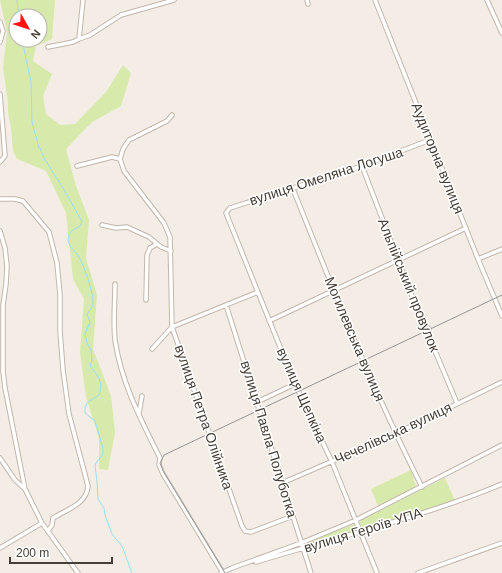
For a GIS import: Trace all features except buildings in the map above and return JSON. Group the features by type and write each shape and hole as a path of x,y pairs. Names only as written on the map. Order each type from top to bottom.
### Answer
{"street":[{"path":"79,39 83,0"},
{"path":"48,47 73,42 90,35 121,15 174,0"},
{"name":"Аудиторна вулиця","path":"375,0 502,316"},
{"path":"487,0 502,33"},
{"path":"0,22 3,31 0,42"},
{"path":"0,94 5,156 0,162"},
{"path":"76,166 112,157 120,159 123,149 130,140 167,121 172,115"},
{"name":"вулиця Омеляна Логуша","path":"227,216 226,213 230,208 362,166 427,141 431,141"},
{"name":"вулиця Петра Олійника","path":"120,159 124,171 164,223 170,237 172,327 242,526 245,531 251,532 292,516"},
{"name":"Альпійський провулок","path":"362,166 422,322 429,329 430,339 457,403"},
{"name":"Могилевська вулиця","path":"292,189 362,360 395,434 422,487"},
{"path":"0,199 15,198 23,202 32,214 43,223 49,232 57,263 60,295 62,370 69,414 88,486 85,497 80,502 53,518 52,525 48,531"},
{"name":"вулиця Щепкіна","path":"227,216 295,384 332,462 377,573"},
{"path":"102,225 116,228 127,227 149,237 157,244 171,252"},
{"path":"269,321 466,228"},
{"path":"0,230 5,248 7,266 2,325 3,377 25,489 42,523 78,573"},
{"path":"146,300 147,255 150,248 157,244"},
{"path":"478,259 502,249"},
{"path":"115,284 115,338 119,362 132,402 139,413 160,458 159,465 163,474 224,572"},
{"path":"152,349 172,327 258,292"},
{"name":"вулиця Павла Полуботка","path":"226,305 311,573"},
{"name":"Чечелівська вулиця","path":"282,483 395,434 502,382"},
{"path":"257,402 295,384"},
{"path":"139,413 142,396"},
{"name":"вулиця Героїв УПА","path":"224,572 356,520 502,445"},
{"path":"0,458 15,480 25,489"},
{"name":"вулиця Героїв УПА","path":"224,572 360,532 471,497 502,484"},
{"path":"0,548 42,523"},
{"path":"418,573 502,543"}],"green space":[{"path":"0,0 55,0 52,39 48,41 48,8 8,8 8,48 36,48 33,61 52,74 43,96 46,114 60,125 75,124 106,92 123,65 131,73 121,106 92,122 66,149 76,186 89,220 86,258 97,295 93,349 111,396 115,432 108,470 99,469 99,438 86,397 80,352 84,299 73,279 66,213 46,171 17,159 13,151 3,68 7,32"},
{"path":"411,470 416,487 378,506 371,489"},
{"path":"445,478 456,503 362,529 360,522 361,520"},
{"path":"355,524 357,531 305,546 305,543"}],"waterway":[{"path":"17,0 18,8"},
{"path":"24,48 31,82 32,122 39,148 82,222 80,226 71,232 68,241 82,264 92,293 93,304 87,314 90,322 85,334 87,343 91,350 92,360 90,366 98,376 101,386 99,395 88,402 85,407 85,413 95,421 103,448 103,454 95,466 98,499 104,508 112,534 122,546 132,573"}],"tram line":[{"path":"225,573 163,471 160,463 164,455 502,295"}]}
